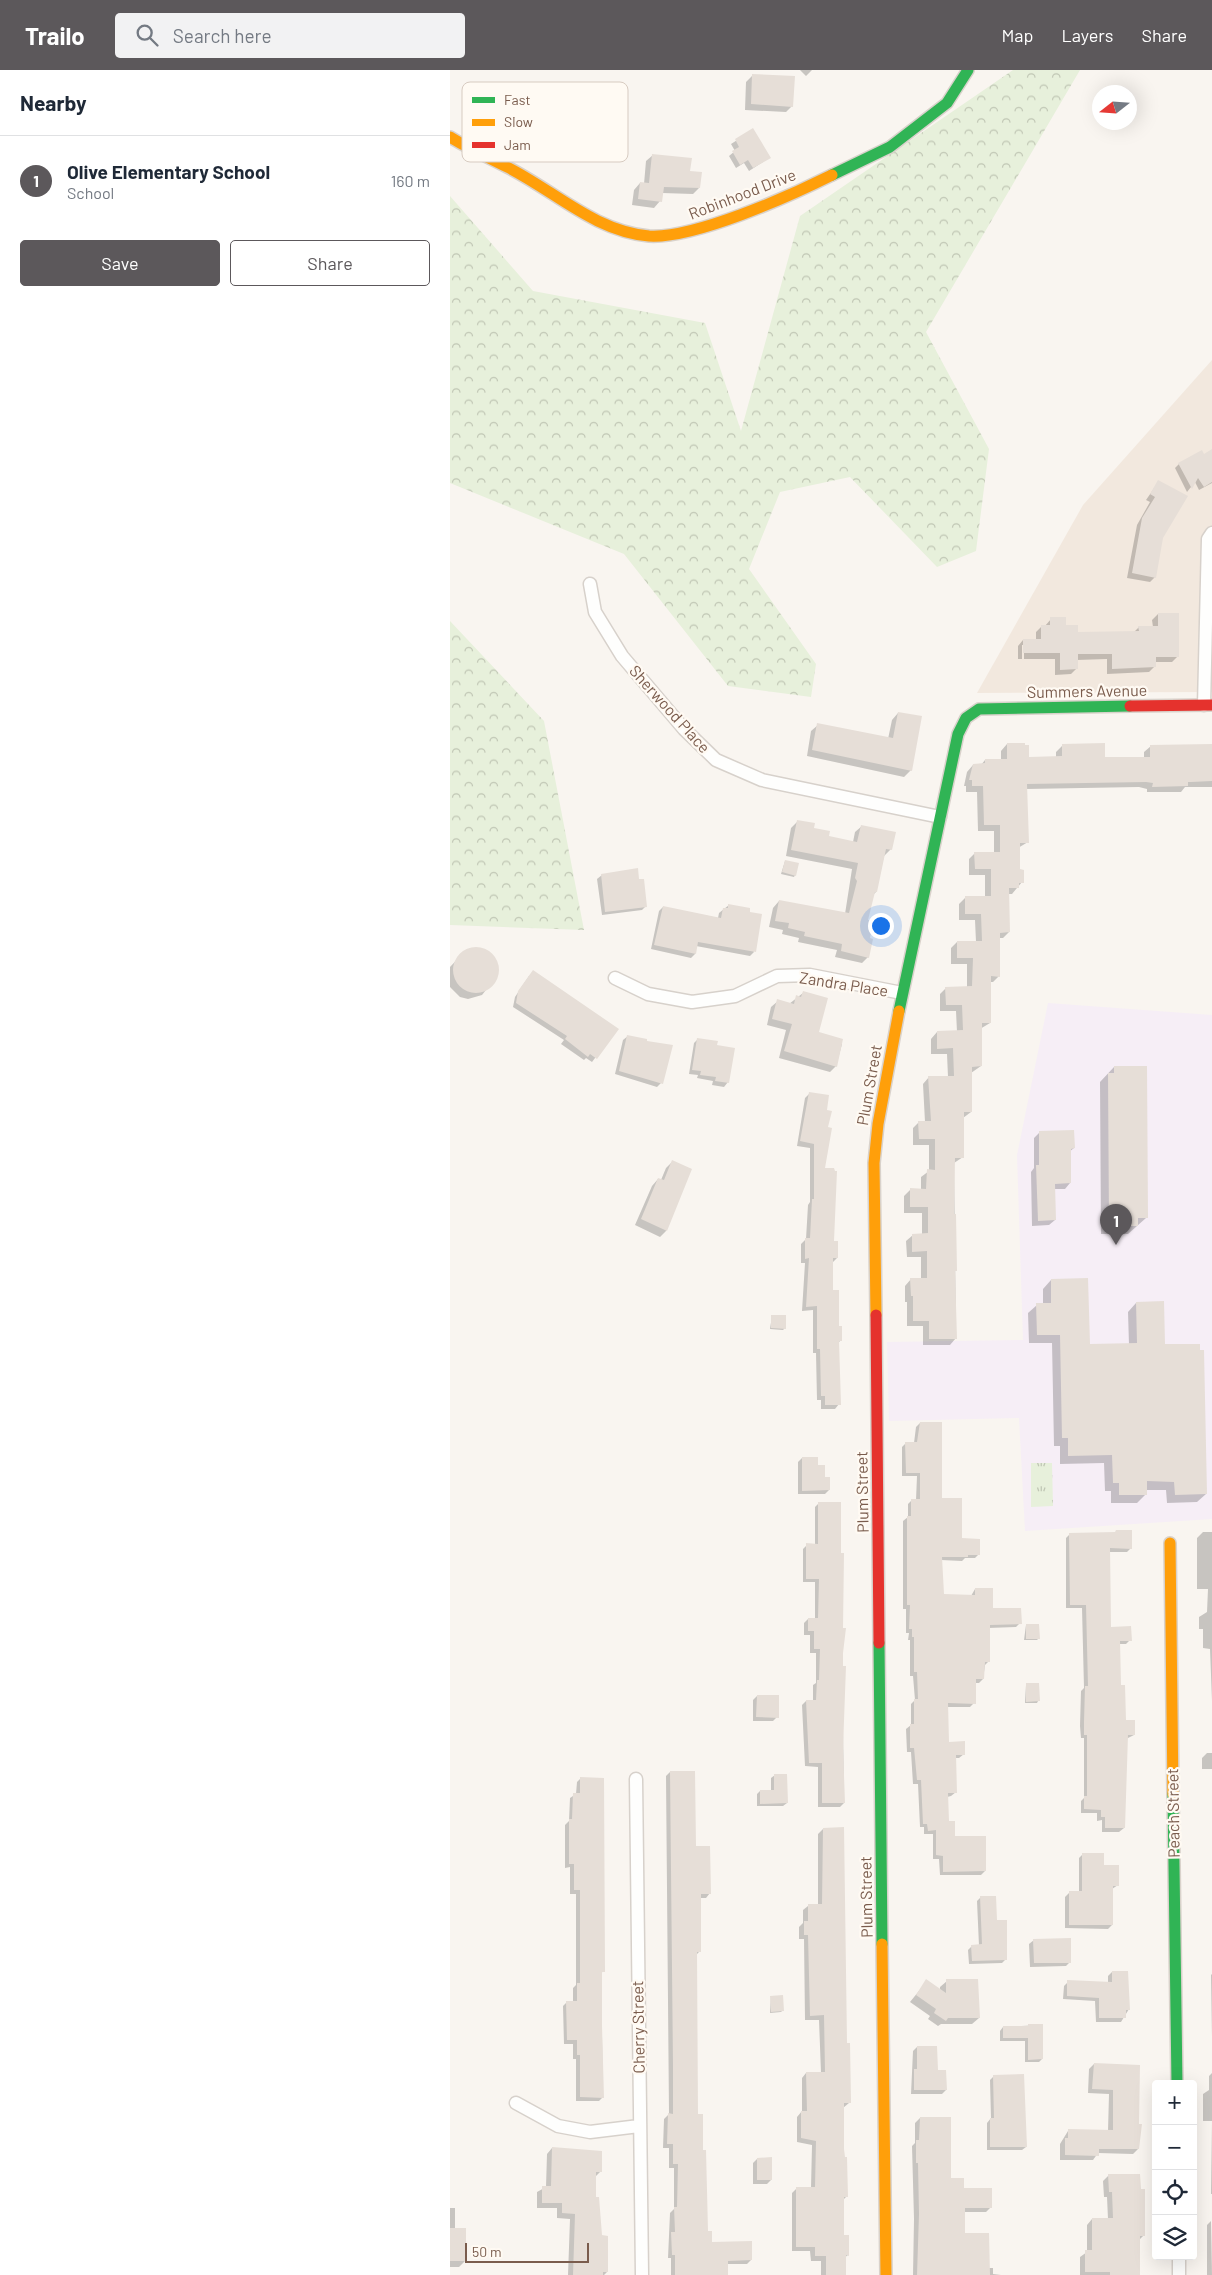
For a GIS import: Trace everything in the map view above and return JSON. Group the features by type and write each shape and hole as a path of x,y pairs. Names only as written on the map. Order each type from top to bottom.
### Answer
{"street":[{"name":"Robinhood Drive","path":"497,162 508,167 575,210 623,232 651,236 681,234 722,221 818,182 890,147 948,103 968,70"},
{"name":"Robinhood Drive","path":"450,137 462,144"},
{"path":"1208,705 1208,539 1212,533"},
{"name":"Sherwood Place","path":"590,584 595,612 622,656 684,729 716,760 762,780 940,817"},
{"name":"Summers Avenue","path":"966,718 979,709 1208,705"},
{"name":"Plum Street","path":"886,2275 874,1163 878,1124 902,993 958,734 966,718"},
{"name":"Zandra Place","path":"615,978 648,994 692,1002 735,996 777,976 810,975 902,993"},
{"name":"Peach Street","path":"1170,1543 1176,2080"},
{"name":"Cherry Street","path":"636,1779 642,2275"},
{"path":"516,2103 558,2126 590,2132 639,2126"},
{"path":"1179,2260 1179,2275"}],"shaded area":[{"path":"1212,360 1212,692 977,693 1083,505"},
{"path":"1048,1003 1212,1015 1212,1519 1025,1531 1019,1418 889,1421 887,1342 1023,1340 1017,1155"}],"green space":[{"path":"1013,70 1080,70 926,332 989,449 976,551 937,567 850,477 780,492 749,569 816,664 811,697 728,686 624,554 450,483 450,196 533,291 705,323 741,431 800,216"},
{"path":"450,621 544,721 584,930 450,925"},
{"path":"1031,1463 1052,1463 1053,1506 1031,1507"}],"building":[{"path":"752,74 795,76 793,107 751,104"},
{"path":"753,128 771,158 753,168 748,160 740,165 732,151 739,147 735,139"},
{"path":"652,154 692,158 690,171 702,172 700,188 664,187 662,202 638,199 640,182 649,183"},
{"path":"1212,449 1212,482 1204,487 1198,478 1192,489 1178,463 1202,450 1204,454"},
{"path":"1158,480 1188,496 1163,538 1156,578 1132,573 1142,518 1155,497 1150,494"},
{"path":"1158,613 1179,613 1179,657 1156,657 1156,667 1112,669 1112,654 1078,654 1078,669 1060,670 1060,653 1023,653 1023,639 1041,639 1041,625 1050,625 1050,617 1066,617 1066,625 1078,625 1078,632 1139,631 1138,626 1158,626"},
{"path":"898,712 922,716 912,771 812,750 817,723 893,738"},
{"path":"1007,743 1025,743 1025,745 1029,745 1029,757 1062,756 1062,744 1105,743 1105,757 1150,757 1150,745 1212,744 1212,781 1188,782 1188,786 1152,787 1153,783 1146,782 1027,784 1029,843 1020,843 1020,869 1024,870 1024,883 1019,883 1019,888 1009,888 1010,932 1000,933 1000,977 991,976 991,1023 982,1023 982,1066 972,1067 972,1112 964,1112 964,1158 955,1158 954,1214 956,1214 957,1339 929,1339 929,1321 913,1321 913,1296 911,1296 910,1278 927,1278 927,1251 912,1252 912,1234 928,1233 928,1207 910,1207 910,1188 926,1189 927,1169 935,1170 935,1139 919,1139 918,1121 931,1121 928,1076 954,1076 953,1048 937,1049 937,1031 963,1030 962,1005 946,1005 945,987 972,986 973,958 957,958 957,941 982,941 981,914 965,914 965,896 991,896 991,869 975,869 974,852 1000,852 1000,825 984,825 983,786 972,786 972,780 969,780 973,764 985,763 985,759 1007,759"},
{"path":"797,820 815,823 814,828 830,831 829,836 857,842 861,825 896,832 892,850 886,849 877,892 875,892 868,920 873,921 870,938 873,939 869,958 841,951 842,944 804,936 805,932 788,928 789,923 775,921 779,900 849,913 857,881 855,878 858,863 791,850"},
{"path":"785,860 799,863 796,876 782,872"},
{"path":"638,868 639,879 644,879 647,907 605,912 601,874"},
{"path":"728,904 750,908 750,912 762,914 756,952 698,942 696,954 654,945 663,906 721,918 723,908 728,908"},
{"path":"471,947 481,947 495,957 499,970 495,983 489,989 481,993 471,993 457,983 453,975 453,965 463,951"},
{"path":"533,970 619,1029 597,1059 590,1054 588,1057 565,1039 567,1036 516,1003 518,991"},
{"path":"803,991 828,998 819,1032 843,1039 837,1067 784,1051 792,1024 772,1019 777,999 794,1004 796,995 801,997"},
{"path":"627,1035 647,1039 647,1041 673,1045 663,1084 619,1071"},
{"path":"697,1038 718,1041 717,1045 735,1048 729,1083 715,1081 716,1077 700,1075 701,1071 692,1070"},
{"path":"1114,1066 1147,1066 1148,1218 1138,1218 1138,1226 1109,1226 1108,1073 1114,1073"},
{"path":"809,1092 829,1095 827,1110 832,1111 828,1127 832,1128 825,1168 834,1168 837,1171 834,1241 838,1241 838,1258 833,1258 833,1290 839,1290 839,1326 842,1326 842,1341 839,1341 841,1405 825,1405 825,1396 821,1396 820,1349 817,1349 817,1306 806,1307 809,1258 805,1259 805,1238 810,1238 812,1199 814,1199 814,1144 800,1141"},
{"path":"1074,1130 1075,1148 1071,1149 1071,1183 1055,1184 1056,1220 1038,1221 1036,1165 1039,1165 1039,1131"},
{"path":"672,1160 692,1169 667,1231 641,1219 658,1178 664,1180"},
{"path":"1088,1278 1090,1344 1137,1343 1136,1302 1164,1301 1165,1344 1200,1344 1200,1350 1204,1350 1207,1494 1175,1495 1174,1482 1147,1481 1147,1495 1119,1495 1119,1483 1113,1483 1112,1455 1068,1456 1068,1438 1062,1438 1060,1335 1037,1335 1036,1303 1051,1303 1051,1279"},
{"path":"771,1315 786,1315 786,1329 771,1328"},
{"path":"920,1422 942,1422 942,1498 962,1498 962,1538 980,1539 980,1555 942,1557 944,1594 975,1595 975,1588 993,1588 993,1608 1021,1608 1022,1624 990,1625 990,1662 985,1662 984,1679 976,1679 976,1704 948,1703 949,1742 965,1741 965,1755 956,1755 957,1793 948,1793 949,1821 955,1821 955,1836 986,1836 986,1871 943,1872 943,1856 936,1855 936,1830 928,1831 927,1824 923,1824 921,1780 917,1780 914,1748 910,1748 910,1724 914,1724 914,1699 918,1699 917,1672 914,1672 914,1637 912,1637 912,1629 909,1629 910,1605 907,1605 907,1516 911,1516 911,1499 920,1499 920,1473 906,1473 905,1442 917,1442"},
{"path":"802,1457 818,1457 818,1465 825,1465 825,1477 830,1477 830,1490 802,1491"},
{"path":"818,1502 841,1502 841,1553 844,1553 843,1628 846,1628 843,1653 843,1666 846,1666 843,1748 845,1803 822,1803 822,1763 809,1763 806,1700 816,1700 820,1649 814,1649 814,1631 808,1631 808,1618 818,1618 819,1579 806,1579 806,1543 818,1544"},
{"path":"1116,1530 1132,1530 1132,1549 1110,1548 1111,1627 1131,1626 1132,1641 1120,1641 1121,1685 1125,1685 1126,1720 1135,1720 1135,1735 1128,1735 1125,1828 1105,1828 1105,1817 1101,1817 1101,1810 1084,1809 1084,1796 1087,1796 1087,1735 1084,1735 1085,1686 1088,1686 1086,1605 1070,1605 1069,1533 1115,1532"},
{"path":"1026,1624 1039,1624 1040,1639 1026,1639"},
{"path":"1026,1683 1039,1683 1040,1701 1026,1702"},
{"path":"757,1695 779,1695 779,1718 756,1717"},
{"path":"670,1771 695,1771 696,1846 710,1846 711,1894 701,1894 701,1952 697,1952 698,2114 703,2114 703,2150 706,2150 708,2231 712,2231 712,2242 752,2241 752,2260 728,2261 728,2275 675,2275 675,2255 672,2255 671,2232 675,2232 674,2207 677,2207 678,2164 673,2164 673,2144 667,2144 668,2113 673,2114"},
{"path":"774,1774 787,1774 788,1803 760,1804 760,1790 774,1790"},
{"path":"580,1777 604,1778 605,1972 602,1972 602,2026 604,2098 580,2097 580,2055 577,2055 577,2040 567,2040 566,2001 577,2001 577,1983 580,1983 580,1890 574,1890 574,1864 569,1864 569,1819 572,1819 573,1793 580,1793"},
{"path":"844,1827 847,2043 850,2043 851,2103 844,2103 844,2149 845,2157 847,2157 848,2197 844,2197 844,2235 849,2235 849,2256 846,2255 846,2275 826,2275 826,2256 815,2256 815,2247 796,2247 796,2187 815,2187 816,2141 801,2138 801,2111 807,2111 806,2072 825,2072 824,2015 810,2016 808,1935 804,1935 804,1921 808,1921 808,1904 822,1904 823,1828"},
{"path":"1082,1853 1104,1853 1104,1865 1119,1865 1119,1886 1113,1886 1113,1925 1069,1925 1069,1891 1082,1891"},
{"path":"980,1896 996,1896 997,1920 1007,1920 1007,1960 972,1961 971,1945 982,1944"},
{"path":"1071,1938 1071,1963 1034,1963 1033,1939"},
{"path":"1112,1971 1128,1971 1130,2010 1126,2010 1126,2018 1099,2018 1099,1998 1067,1996 1067,1980 1112,1982"},
{"path":"926,1979 946,1993 946,1979 978,1979 980,2018 948,2018 946,2021 934,2013 936,2009 916,1995"},
{"path":"783,1995 784,2011 771,2012 770,1996"},
{"path":"1028,2024 1043,2024 1043,2059 1028,2060 1028,2038 1003,2038 1003,2026 1028,2026"},
{"path":"917,2046 937,2046 938,2070 946,2070 947,2090 914,2090 914,2069 917,2069"},
{"path":"1094,2063 1140,2065 1139,2124 1142,2124 1139,2149 1099,2149 1099,2156 1065,2155 1065,2138 1068,2138 1068,2129 1113,2130 1113,2090 1092,2089"},
{"path":"1024,2074 1027,2147 990,2147 990,2118 994,2118 993,2075"},
{"path":"920,2117 951,2117 951,2178 964,2178 964,2188 992,2188 992,2208 965,2208 965,2233 989,2233 990,2275 917,2275 919,2214 916,2140 919,2140"},
{"path":"552,2147 602,2151 602,2172 596,2172 596,2197 599,2197 602,2235 608,2236 608,2272 603,2272 603,2275 573,2275 575,2214 562,2213 562,2203 542,2203 542,2186 551,2186"},
{"path":"772,2157 772,2180 757,2180 757,2158"},
{"path":"1108,2174 1140,2174 1141,2189 1145,2189 1145,2236 1140,2236 1140,2275 1110,2275 1110,2272 1085,2272 1085,2250 1092,2250 1092,2218 1113,2218 1112,2192 1109,2192"},
{"path":"450,2228 466,2228 466,2261 450,2261"}],"traffic: fast":[{"path":"832,175 890,147 947,103 968,70"},
{"path":"899,1011 958,734 966,718 979,709 1130,706"},
{"path":"879,1643 882,1944"},
{"path":"1173,1794 1177,2080"}],"traffic: slow":[{"path":"450,137 462,144"},
{"path":"497,162 593,218 629,233 649,236 691,231 716,224 792,194 832,175"},
{"path":"876,1315 874,1163 878,1124 899,1011"},
{"path":"1170,1543 1173,1794"},
{"path":"882,1944 886,2275"}],"traffic: jam":[{"path":"1130,706 1212,705"},
{"path":"876,1315 879,1643"}],"place":[{"name":"Olive Elementary School","path":"1116,1245"}]}
